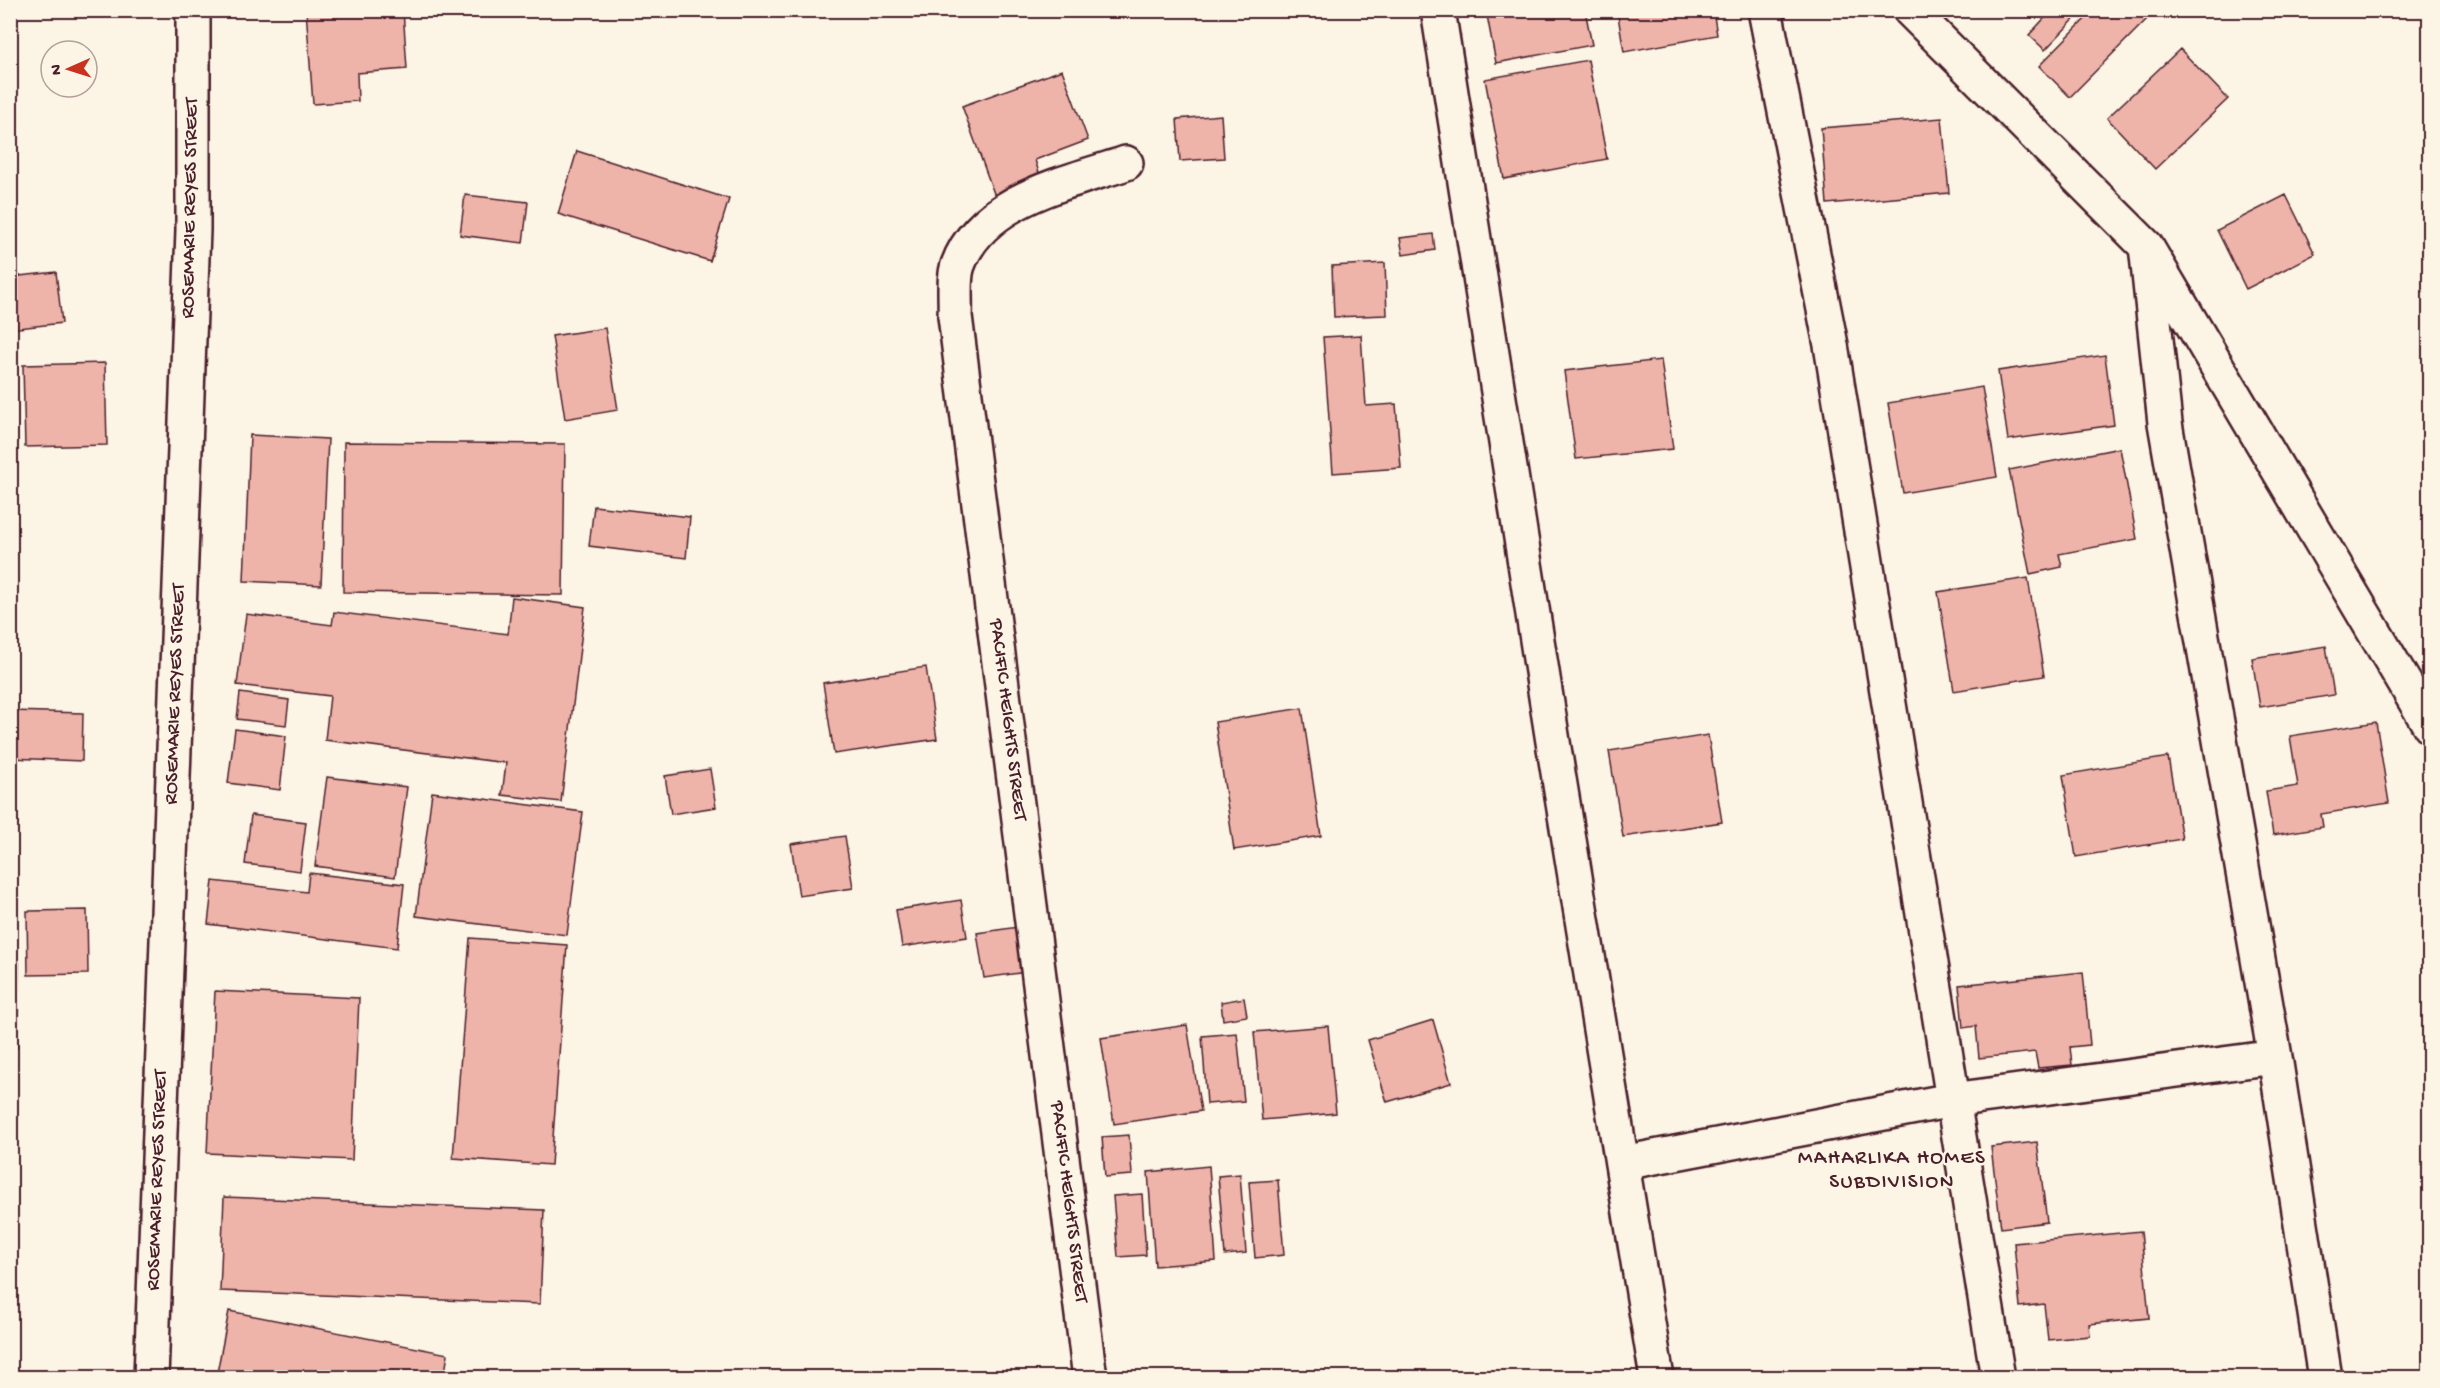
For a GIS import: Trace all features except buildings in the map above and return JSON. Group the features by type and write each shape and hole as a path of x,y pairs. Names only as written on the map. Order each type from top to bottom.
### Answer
{"street":[{"name":"ROSEMARIE REYES STREET","path":"151,1377 194,230 193,10"},
{"path":"1438,10 1554,748 1657,1377"},
{"path":"1765,10 1831,345 1998,1377"},
{"path":"1910,10 2146,246 2430,726"},
{"name":"PACIFIC HEIGHTS STREET","path":"1090,1377 955,316 958,266 973,236 1002,212 1041,191 1126,163"},
{"path":"2146,246 2165,423 2274,1057 2325,1377"},
{"path":"1623,1163 1952,1100 2274,1057"}],"district":[{"name":"MAHARLIKA HOMES SUBDIVISION","path":"1892,1171"}]}
